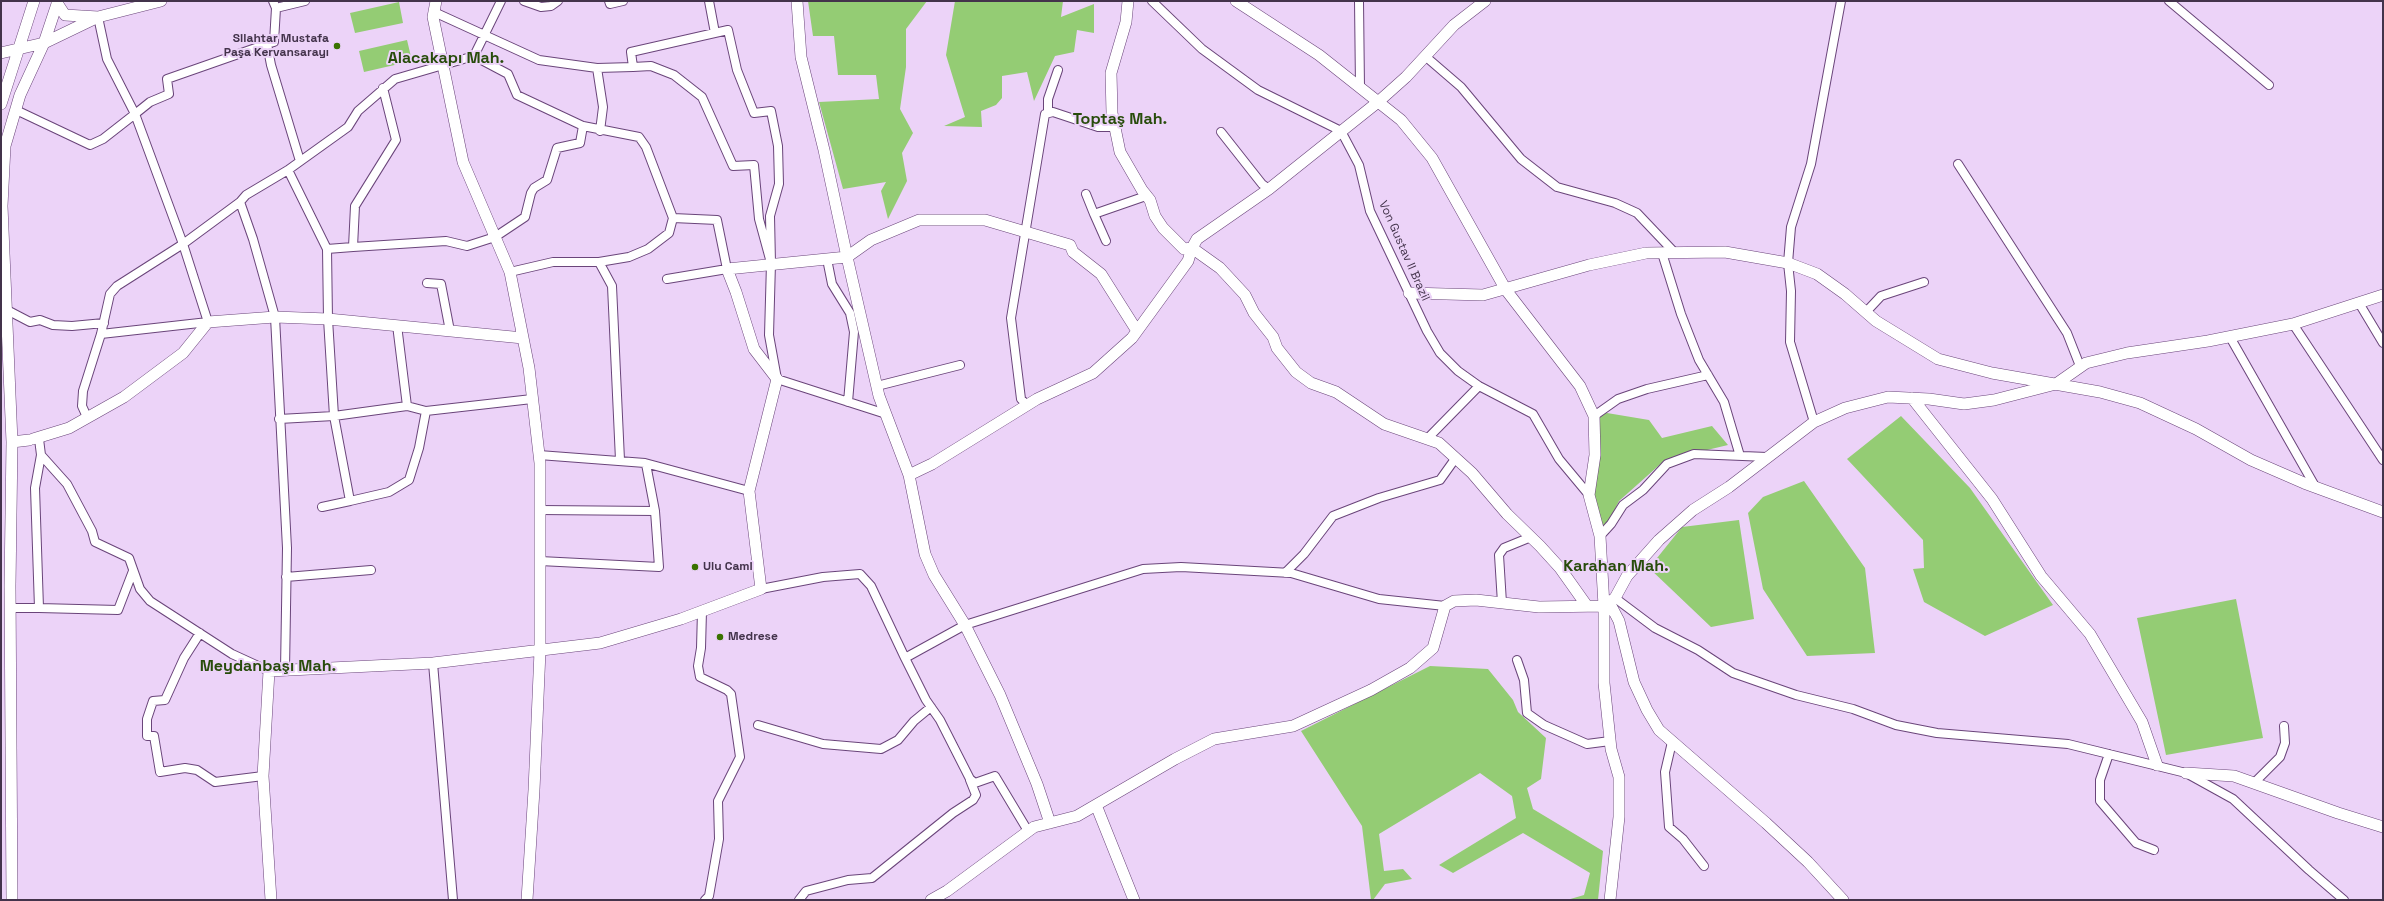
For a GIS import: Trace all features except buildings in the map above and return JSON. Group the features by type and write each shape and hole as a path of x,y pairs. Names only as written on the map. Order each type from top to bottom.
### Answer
{"street":[{"path":"1,104 34,1"},
{"path":"1,53 44,43 98,17 161,1"},
{"path":"16,110 90,145 103,139 150,102 169,94 167,79 274,42 275,4 305,1"},
{"path":"474,56 500,1"},
{"path":"524,1 541,6 550,6 558,1"},
{"path":"609,1 610,4 623,1"},
{"path":"709,1 715,33"},
{"path":"797,1 801,57 824,150 846,257 877,386 909,475 917,520 928,562 965,625 1000,695 1037,784 1050,823"},
{"path":"1128,1 1126,22 1111,73 1110,98 1120,152 1163,228 1184,249 1192,248 1220,268 1245,294 1254,313 1273,337 1277,348 1296,372 1311,382 1336,392 1384,424 1398,431 1428,438 1439,443 1476,478 1507,514 1560,568 1587,606"},
{"path":"1152,1 1202,49 1258,90 1341,131"},
{"path":"1236,1 1319,55 1401,120 1432,158 1506,290 1580,386 1594,416 1594,455 1589,494 1600,536 1609,602 1604,683 1610,741 1619,777 1619,817 1610,900"},
{"path":"1359,1 1360,88"},
{"path":"909,475 932,464 1027,405 1093,373 1132,338 1188,261 1192,248 1197,239 1269,189 1378,102 1406,77 1454,25 1485,1"},
{"path":"1814,422 1790,342 1791,292 1788,263 1791,227 1811,164 1841,1"},
{"path":"2169,1 2269,85"},
{"path":"57,2 65,15 98,17"},
{"path":"12,900 10,608 12,442 6,426 7,310 2,206 5,146 16,110 44,43 57,2"},
{"path":"435,7 484,35 539,60 597,68 651,66 674,75 702,97 733,166 754,165 759,219 771,263"},
{"path":"435,7 443,64 463,162 510,272 523,338 539,455 540,651 534,790 527,900"},
{"path":"98,17 108,59 136,114 184,244 208,322"},
{"path":"633,67 631,52 728,30 737,70 754,113 770,111 778,146 779,184 770,216 771,263 768,335 777,379 750,491 761,589"},
{"path":"268,44 271,65 300,161"},
{"path":"87,417 82,406 83,391 101,334 110,294 117,286 184,244 240,202 246,195 288,170 348,127 358,111 395,79 474,56 508,74 516,95 583,126 600,131 639,137 646,147 673,218 669,233 648,249 630,257 599,262 553,262 510,272"},
{"path":"1425,56 1461,87 1521,159 1557,187 1615,203 1637,213 1675,253"},
{"path":"597,68 603,107 600,131"},
{"path":"1027,405 1021,399 1011,318 1018,268 1026,232 1045,114 1048,112 1048,99 1058,70"},
{"path":"353,247 355,206 396,140 383,88"},
{"path":"1048,112 1098,127 1115,127"},
{"path":"327,249 446,241 467,246 495,237 525,217 531,193 534,188 547,180 557,148 580,143 583,126"},
{"name":"Von Gustav II Brazil","path":"1341,131 1359,165 1370,211 1427,331 1440,353 1458,371 1479,386 1533,414 1559,459 1589,494"},
{"path":"1221,132 1262,184 1269,189"},
{"path":"1958,164 2066,333 2080,366"},
{"path":"288,170 327,249 328,319 334,416 350,501"},
{"path":"1086,194 1106,241"},
{"path":"1094,214 1146,196"},
{"path":"240,202 253,239 275,317 279,419 287,548 284,670"},
{"path":"673,218 717,220 726,268 736,292 754,349 777,379 886,414"},
{"path":"667,279 726,268 846,257 871,240 919,220 985,220 1026,232 1037,237 1070,245 1073,252 1101,274 1137,331"},
{"path":"1410,293 1483,295 1506,290 1589,265 1646,254 1725,252 1788,263 1818,274 1866,312 1912,345 1938,359 1992,373 2100,392 2140,403 2196,429 2251,460 2316,488 2383,512"},
{"path":"1662,253 1680,314 1699,360 1724,402 1740,456"},
{"path":"827,258 832,284 850,313 854,332 848,402"},
{"path":"599,262 612,286 620,460"},
{"path":"1866,312 1882,296 1924,282"},
{"path":"427,283 441,284 450,331"},
{"path":"1609,602 1627,576 1658,540 1693,510 1729,487 1814,422 1846,408 1888,398 1912,398 1964,404 1994,400 2056,384 2080,366 2127,353 2230,337 2293,324 2383,296"},
{"path":"2359,303 2383,343"},
{"path":"7,310 30,322 40,320 53,325 72,326 104,323"},
{"path":"101,334 208,322 275,317 328,319 523,338"},
{"path":"12,442 34,439 69,428 124,397 183,353 208,322"},
{"path":"2293,324 2383,460"},
{"path":"397,326 407,406"},
{"path":"2230,337 2316,488"},
{"path":"877,386 960,365"},
{"path":"1594,416 1618,399 1647,389 1708,375"},
{"path":"1428,438 1479,386"},
{"path":"1912,398 1992,499 2041,576 2090,634 2142,722 2157,765"},
{"path":"279,419 334,416 407,406 426,411 532,399"},
{"path":"322,506 389,492 409,480 419,448 426,411"},
{"path":"34,439 41,455 67,484 92,531 95,542 129,558 140,590 150,601 232,654 269,671 433,663 600,643 702,612 761,589 823,577 860,574 871,586 905,658 931,707 940,720 970,779 976,795 973,800 953,813 872,878 848,880 806,891 799,900"},
{"path":"1600,536 1611,524 1623,505 1643,490 1667,464 1694,454 1767,457"},
{"path":"39,608 35,488 41,455"},
{"path":"539,455 620,460 646,464 750,491"},
{"path":"1285,573 1304,554 1333,516 1380,498 1440,480 1455,459"},
{"path":"540,561 659,567 655,511 646,464"},
{"path":"540,510 655,511"},
{"path":"1502,603 1499,555 1504,548 1531,537"},
{"path":"905,658 965,625 1143,568 1181,567 1285,573 1379,599 1445,606 1454,601 1469,600 1539,607 1587,606 1609,602 1698,650 1733,673 1796,695 1853,709 1896,725 1937,733 2068,744 2186,773 2234,776 2338,814 2383,826"},
{"path":"286,577 370,570"},
{"path":"10,608 118,610 133,571"},
{"path":"1609,602 1619,621 1629,665 1640,696 1659,730 1766,823 1808,862 1842,900"},
{"path":"939,898 1034,827 1077,816 1175,759 1214,739 1293,726 1371,690 1404,672 1433,648 1445,606"},
{"path":"702,612 701,648 698,666 700,677 727,690 731,694 740,757 718,800 719,839 709,896 705,900"},
{"path":"200,633 184,658 165,700 153,701 147,719 147,736 154,736 160,772 185,768 197,770 215,782 263,776"},
{"path":"1517,660 1524,680 1527,713 1544,725 1587,744 1610,741"},
{"path":"433,663 453,900"},
{"path":"269,671 263,776 271,900"},
{"path":"758,726 823,744 881,749 898,740 914,721 931,707"},
{"path":"2254,783 2280,757 2285,743 2284,726"},
{"path":"1672,742 1664,772 1669,827 1683,839 1704,866"},
{"path":"2110,754 2100,780 2100,801 2136,843 2154,850"},
{"path":"2186,773 2233,799 2309,870 2344,900"},
{"path":"970,779 975,783 995,776 1028,831"},
{"path":"1096,805 1134,900"}],"green space":[{"path":"808,1 927,1 906,29 906,67 900,109 913,133 902,153 907,181 888,219 881,191 886,182 843,189 819,102 879,99 876,75 838,75 834,36 813,36"},
{"path":"955,1 1063,1 1061,17 1094,4 1094,33 1077,30 1074,52 1055,56 1034,101 1027,72 1002,76 1002,98 996,105 981,111 982,127 944,126 965,117 946,55"},
{"path":"399,2 403,23 355,33 350,13"},
{"path":"407,40 412,61 364,72 359,51"},
{"path":"1607,413 1649,420 1662,438 1712,426 1728,445 1665,460 1619,501 1604,532 1589,495 1594,416"},
{"path":"1901,416 1970,488 2053,605 1985,636 1924,602 1913,569 1924,568 1923,540 1847,459"},
{"path":"1804,481 1865,568 1875,653 1807,656 1763,589 1748,513 1763,497"},
{"path":"1739,520 1754,619 1711,627 1649,568 1682,527"},
{"path":"2236,599 2263,738 2166,755 2137,618"},
{"path":"1430,666 1488,669 1513,700 1518,712 1546,738 1541,779 1527,788 1533,809 1603,851 1598,900 1567,900 1584,895 1590,873 1523,833 1453,873 1439,865 1516,818 1512,796 1480,773 1379,834 1384,871 1403,869 1412,879 1385,884 1373,900 1371,900 1362,826 1301,731"}],"place":[{"name":"Silahtar Mustafa Paşa Kervansarayı","path":"337,46"},
{"name":"Ulu Cami","path":"695,567"},
{"name":"Medrese","path":"720,637"}],"district":[{"name":"Alacakapı Mah.","path":"446,59"},
{"name":"Toptaş Mah.","path":"1120,120"},
{"name":"Karahan Mah.","path":"1616,567"},
{"name":"Meydanbaşı Mah.","path":"268,667"}]}
